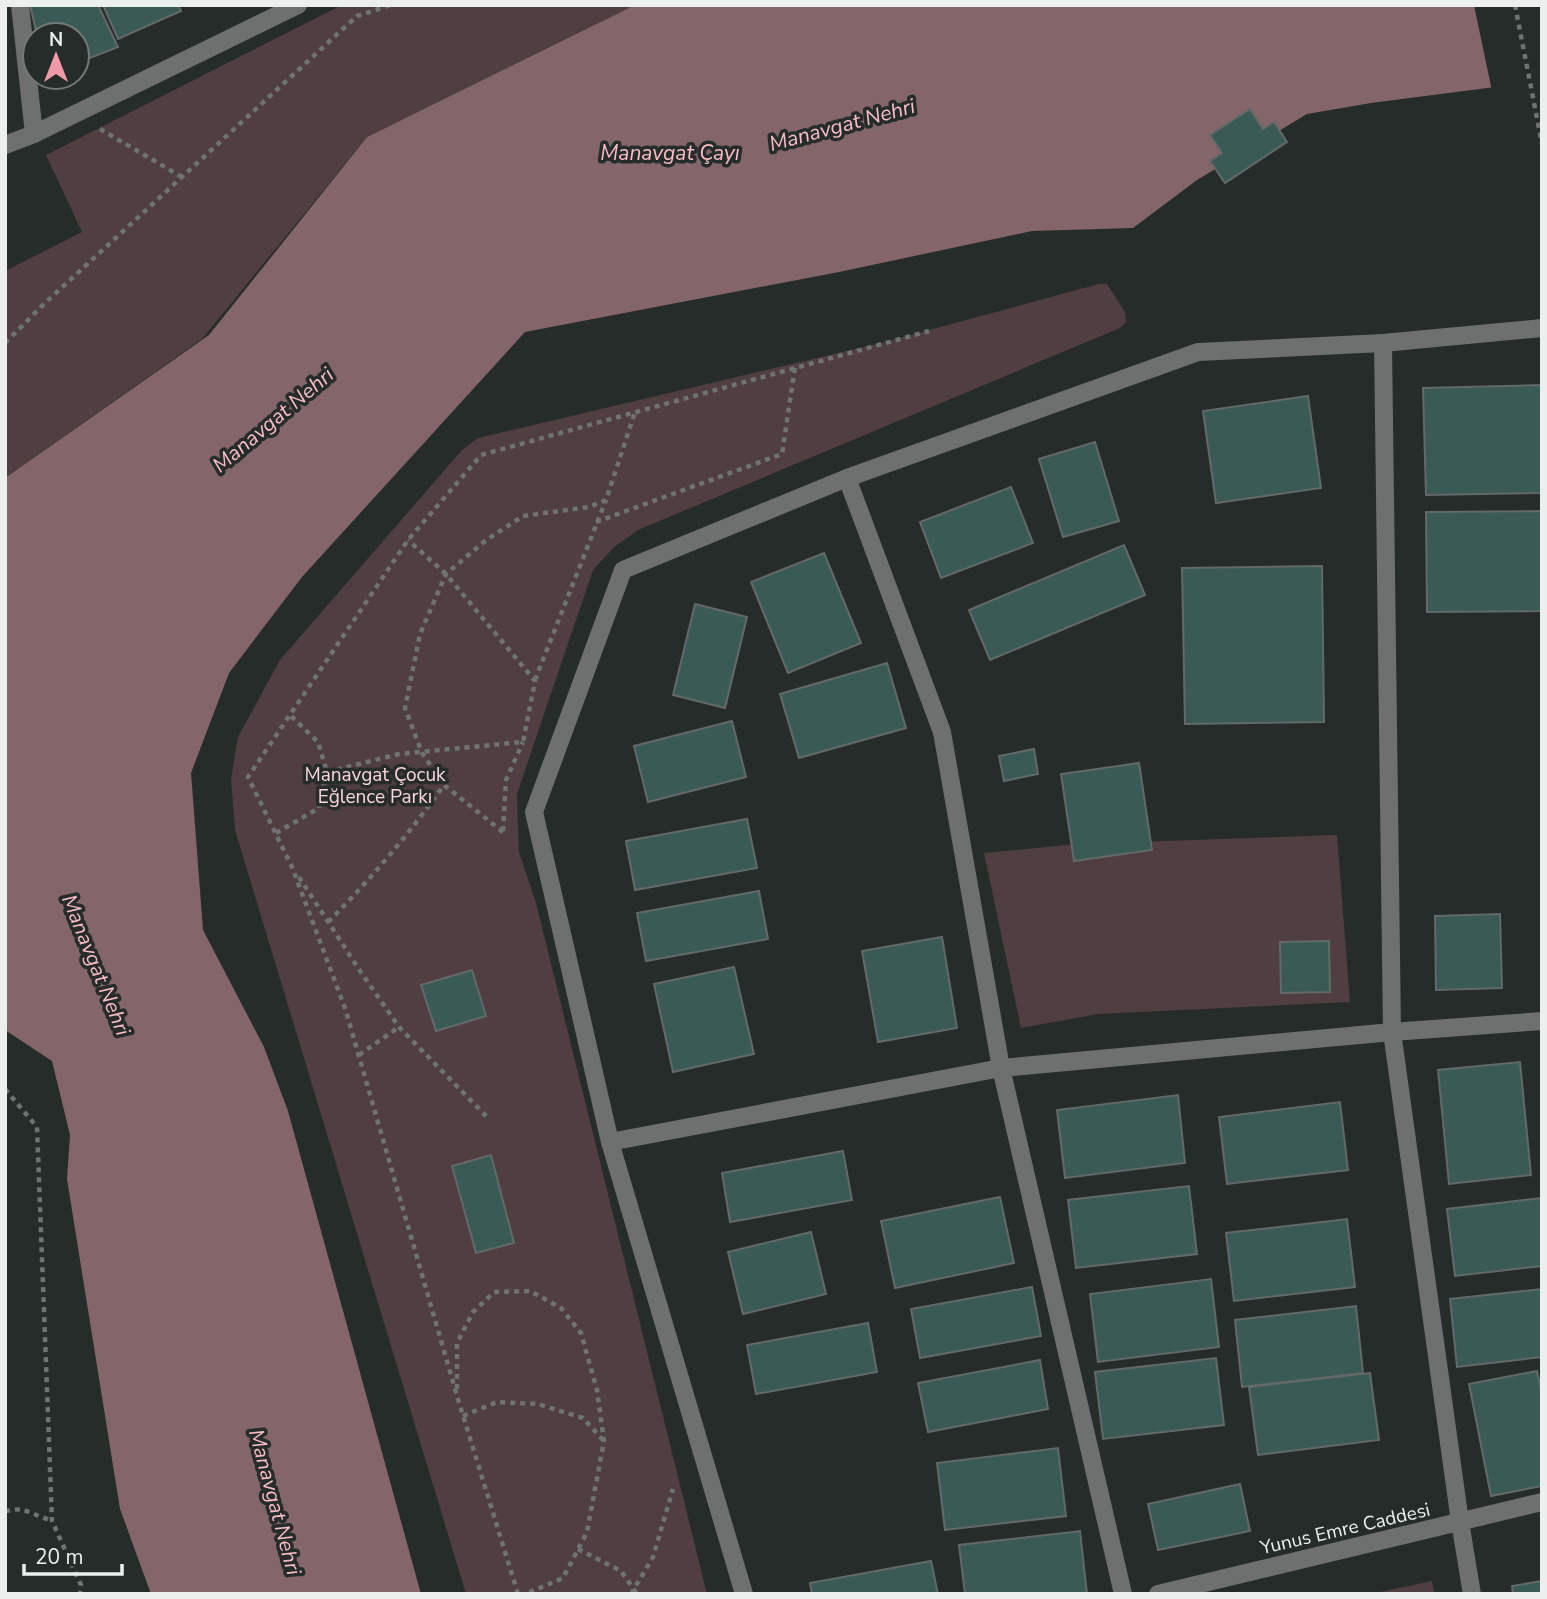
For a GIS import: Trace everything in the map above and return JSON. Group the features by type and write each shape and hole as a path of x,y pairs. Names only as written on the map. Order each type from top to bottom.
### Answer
{"street":[{"path":"20,5 34,134"},
{"path":"5,145 34,134 298,5"},
{"path":"744,1594 610,1142 534,812 623,570 847,478 1198,352 1383,343 1542,328"},
{"path":"1383,343 1392,1032 1472,1594"},
{"path":"847,478 942,732 1001,1068 1123,1594"},
{"path":"610,1142 1001,1068 1542,1021"},
{"name":"Yunus Emre Caddesi","path":"1158,1594 1542,1502"}],"path":[{"path":"5,343 357,16 391,5"},
{"path":"1515,5 1542,144"},
{"path":"75,114 182,177"},
{"path":"518,1594 457,1396 345,1008 292,867 248,778 408,540 481,455 929,331"},
{"path":"596,522 782,454 795,366"},
{"path":"606,499 589,507 523,516 485,541 446,574 420,634 405,708 422,753 444,785 503,832 506,780 523,742 535,681 606,499 636,411"},
{"path":"408,540 446,574 535,681"},
{"path":"276,833 319,808 327,772 318,742 290,715"},
{"path":"327,772 399,754 523,742"},
{"path":"328,922 393,853 444,785"},
{"path":"292,867 399,1027 488,1118"},
{"path":"359,1055 399,1027"},
{"path":"6,1089 37,1127 52,1521 81,1585 82,1594"},
{"path":"457,1396 457,1343 473,1312 494,1292 530,1291 561,1308 581,1333 597,1390 604,1441 587,1532 563,1578 525,1594"},
{"path":"463,1416 497,1402 538,1404 583,1418 604,1441"},
{"path":"578,1549 621,1571 634,1592 653,1557 673,1489"},
{"path":"5,1511 21,1509 52,1521"}],"green space":[{"path":"342,5 635,5 367,137 202,339 5,478 5,271 82,232 46,155"},
{"name":"Manavgat Çocuk Eğlence Parkı","path":"1107,284 1125,312 1126,322 1120,328 638,530 614,547 593,570 517,794 519,852 536,903 707,1594 466,1594 235,830 231,779 238,737 280,660 462,450 478,438 885,342"},
{"path":"1337,835 1350,1002 1098,1014 1021,1028 984,853 1078,844"},
{"path":"1432,1581 1434,1594 1370,1594"}],"water":[{"name":"Manavgat Çayı","path":"635,5 1542,5 1542,81 1307,114 1197,180 1133,228 1032,231 839,272 525,332 302,577 229,673 191,773 203,930 264,1047 288,1111 421,1594 151,1594 120,1509 67,1179 70,1135 52,1061 5,1030 5,478 209,335 367,137"}],"pier":[{"path":"1474,5 1542,5 1542,85 1492,91"}],"building":[{"path":"30,5 98,5 118,47 91,58 91,21 34,21"},
{"path":"103,5 178,5 181,11 118,39"},
{"path":"1250,109 1263,129 1274,122 1287,142 1225,183 1210,161 1222,153 1210,135"},
{"path":"1542,385 1542,493 1426,495 1423,388"},
{"path":"1308,396 1321,488 1216,503 1203,411"},
{"path":"1095,442 1119,521 1063,537 1039,459"},
{"path":"1011,487 1033,543 941,578 920,522"},
{"path":"1542,511 1542,611 1427,612 1426,512"},
{"path":"1124,545 1145,595 990,660 969,610"},
{"path":"824,553 861,643 788,673 751,582"},
{"path":"1322,566 1324,722 1185,724 1182,568"},
{"path":"695,604 747,617 725,708 673,695"},
{"path":"887,663 906,728 799,758 780,694"},
{"path":"732,721 746,777 648,802 634,746"},
{"path":"1034,749 1038,774 1004,781 999,756"},
{"path":"1139,763 1152,850 1074,861 1061,774"},
{"path":"747,819 757,868 635,890 626,841"},
{"path":"759,891 768,939 646,961 637,913"},
{"path":"1500,914 1502,988 1436,990 1435,916"},
{"path":"942,937 957,1028 878,1042 862,951"},
{"path":"1329,941 1330,992 1281,993 1280,942"},
{"path":"734,967 754,1054 673,1072 654,984"},
{"path":"472,970 486,1016 436,1031 421,985"},
{"path":"1520,1062 1531,1175 1449,1184 1438,1070"},
{"path":"1178,1095 1185,1163 1065,1178 1057,1110"},
{"path":"1340,1102 1348,1170 1227,1184 1219,1117"},
{"path":"843,1151 852,1200 730,1222 722,1173"},
{"path":"491,1155 514,1243 476,1253 452,1166"},
{"path":"1189,1186 1197,1254 1076,1268 1068,1200"},
{"path":"1000,1197 1014,1263 895,1288 881,1221"},
{"path":"1542,1198 1542,1266 1455,1276 1447,1209"},
{"path":"1347,1219 1355,1287 1234,1301 1226,1233"},
{"path":"811,1232 826,1294 743,1314 728,1252"},
{"path":"1211,1279 1219,1347 1098,1362 1090,1294"},
{"path":"1032,1287 1041,1336 920,1358 911,1309"},
{"path":"1542,1289 1542,1357 1457,1367 1450,1299"},
{"path":"1356,1306 1363,1373 1242,1387 1235,1320"},
{"path":"868,1323 877,1372 756,1394 747,1345"},
{"path":"1216,1358 1224,1425 1103,1439 1095,1372"},
{"path":"1040,1360 1048,1409 928,1432 918,1383"},
{"path":"1537,1371 1542,1395 1542,1486 1491,1496 1469,1384"},
{"path":"1370,1373 1379,1440 1258,1455 1249,1387"},
{"path":"1058,1448 1066,1516 945,1530 937,1463"},
{"path":"1240,1484 1250,1531 1158,1550 1148,1504"},
{"path":"1080,1531 1087,1594 965,1594 959,1545"},
{"path":"931,1561 938,1594 812,1594 810,1583"},
{"path":"1542,1581 1542,1594 1513,1594 1512,1586"}],"water label":[{"name":"Manavgat Nehri","path":"842,125"},
{"name":"Manavgat Nehri","path":"273,420"},
{"name":"Manavgat Nehri","path":"96,965"},
{"name":"Manavgat Nehri","path":"275,1502"}]}
